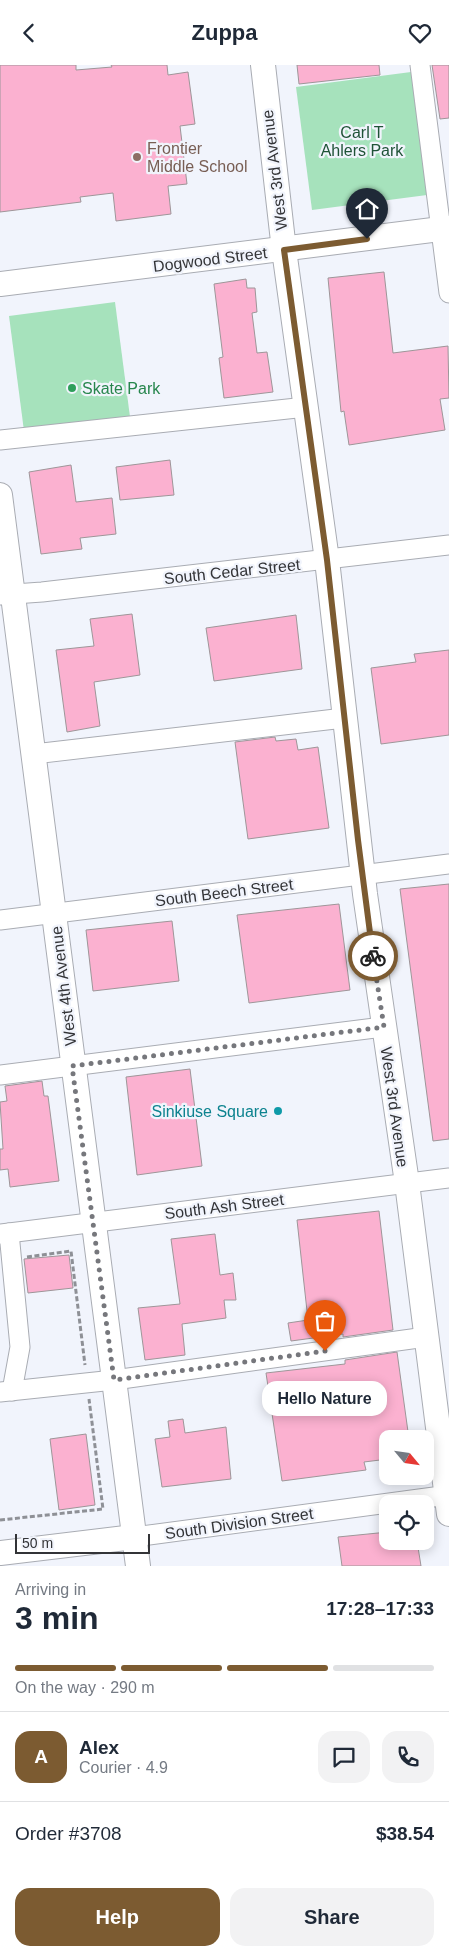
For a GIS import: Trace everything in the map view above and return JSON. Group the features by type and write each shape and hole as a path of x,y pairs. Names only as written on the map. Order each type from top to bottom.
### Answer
{"main road":[{"name":"West 3rd Avenue","path":"263,65 284,250 327,560 362,875 407,1183 448,1501"},
{"name":"Dogwood Street","path":"0,284 445,229"},
{"name":"West 4th Avenue","path":"0,495 7,595 34,754 72,1066 138,1566"},
{"name":"South Division Street","path":"0,1553 134,1537"}],"street":[{"path":"420,65 445,229 449,293"},
{"path":"0,440 306,407"},
{"name":"South Cedar Street","path":"7,595 449,545"},
{"path":"34,754 344,718"},
{"name":"South Beech Street","path":"0,920 449,864"},
{"path":"0,1075 384,1027"},
{"name":"South Ash Street","path":"5,1233 449,1178"},
{"path":"5,1233 20,1347 6,1391 114,1380 426,1337"},
{"name":"South Division Street","path":"134,1537 448,1501"}],"green space":[{"name":"Carl T Ahlers Park","path":"411,72 427,195 312,210 296,87"},
{"name":"Skate Park","path":"115,302 130,417 24,431 9,316"}],"building":[{"path":"0,65 76,65 76,70 112,67 111,65 167,65 168,75 188,72 195,124 180,126 187,184 168,186 171,214 116,221 113,193 80,197 81,202 0,212"},
{"path":"297,65 379,65 380,75 299,84"},
{"path":"432,65 449,65 449,118 440,119"},
{"path":"384,272 393,353 448,346 449,398 440,399 445,430 349,445 344,411 341,412 328,278"},
{"path":"246,279 247,288 255,288 257,312 252,313 257,353 267,352 273,392 224,398 219,358 223,357 214,284"},
{"path":"170,460 174,495 120,500 116,467"},
{"path":"71,465 76,502 112,498 116,534 80,538 82,549 41,554 29,472"},
{"path":"132,614 140,675 94,682 100,726 67,732 56,650 94,646 90,619"},
{"path":"296,615 302,669 214,681 206,628"},
{"path":"449,650 449,735 381,744 371,668 416,662 414,654"},
{"path":"275,737 276,741 296,739 298,750 318,747 329,828 248,839 235,742"},
{"path":"449,884 449,1139 433,1141 400,889"},
{"path":"339,904 350,990 249,1003 237,915"},
{"path":"172,921 179,981 93,991 86,930"},
{"path":"190,1069 202,1166 137,1175 126,1077"},
{"path":"42,1081 44,1096 48,1096 59,1181 10,1187 8,1169 0,1170 0,1149 3,1149 0,1102 7,1101 5,1086"},
{"path":"379,1211 393,1330 343,1337 343,1334 291,1341 288,1323 308,1320 297,1220"},
{"path":"215,1234 220,1275 233,1273 236,1300 224,1300 226,1318 182,1324 185,1355 145,1360 138,1308 180,1304 171,1239"},
{"path":"69,1255 73,1288 28,1293 24,1259"},
{"path":"397,1352 408,1430 379,1430 379,1460 364,1462 366,1470 282,1481 266,1373 345,1364 345,1360"},
{"path":"183,1419 185,1433 226,1427 231,1479 162,1487 155,1439 170,1437 168,1421"},
{"path":"86,1434 95,1505 59,1510 50,1439"},
{"path":"379,1533 379,1550 418,1550 421,1566 342,1566 338,1537"}],"way so far":[{"path":"325,1351 114,1380 72,1066 384,1027 373,956"}],"place":[{"name":"Frontier Middle School","path":"137,157"},
{"name":"Skate Park","path":"72,388"},
{"name":"Sinkiuse Square","path":"278,1111"},
{"name":"Hello Nature","path":"325,1351"}],"route":[{"path":"367,239 284,250 327,560 358,840 373,956"}]}
